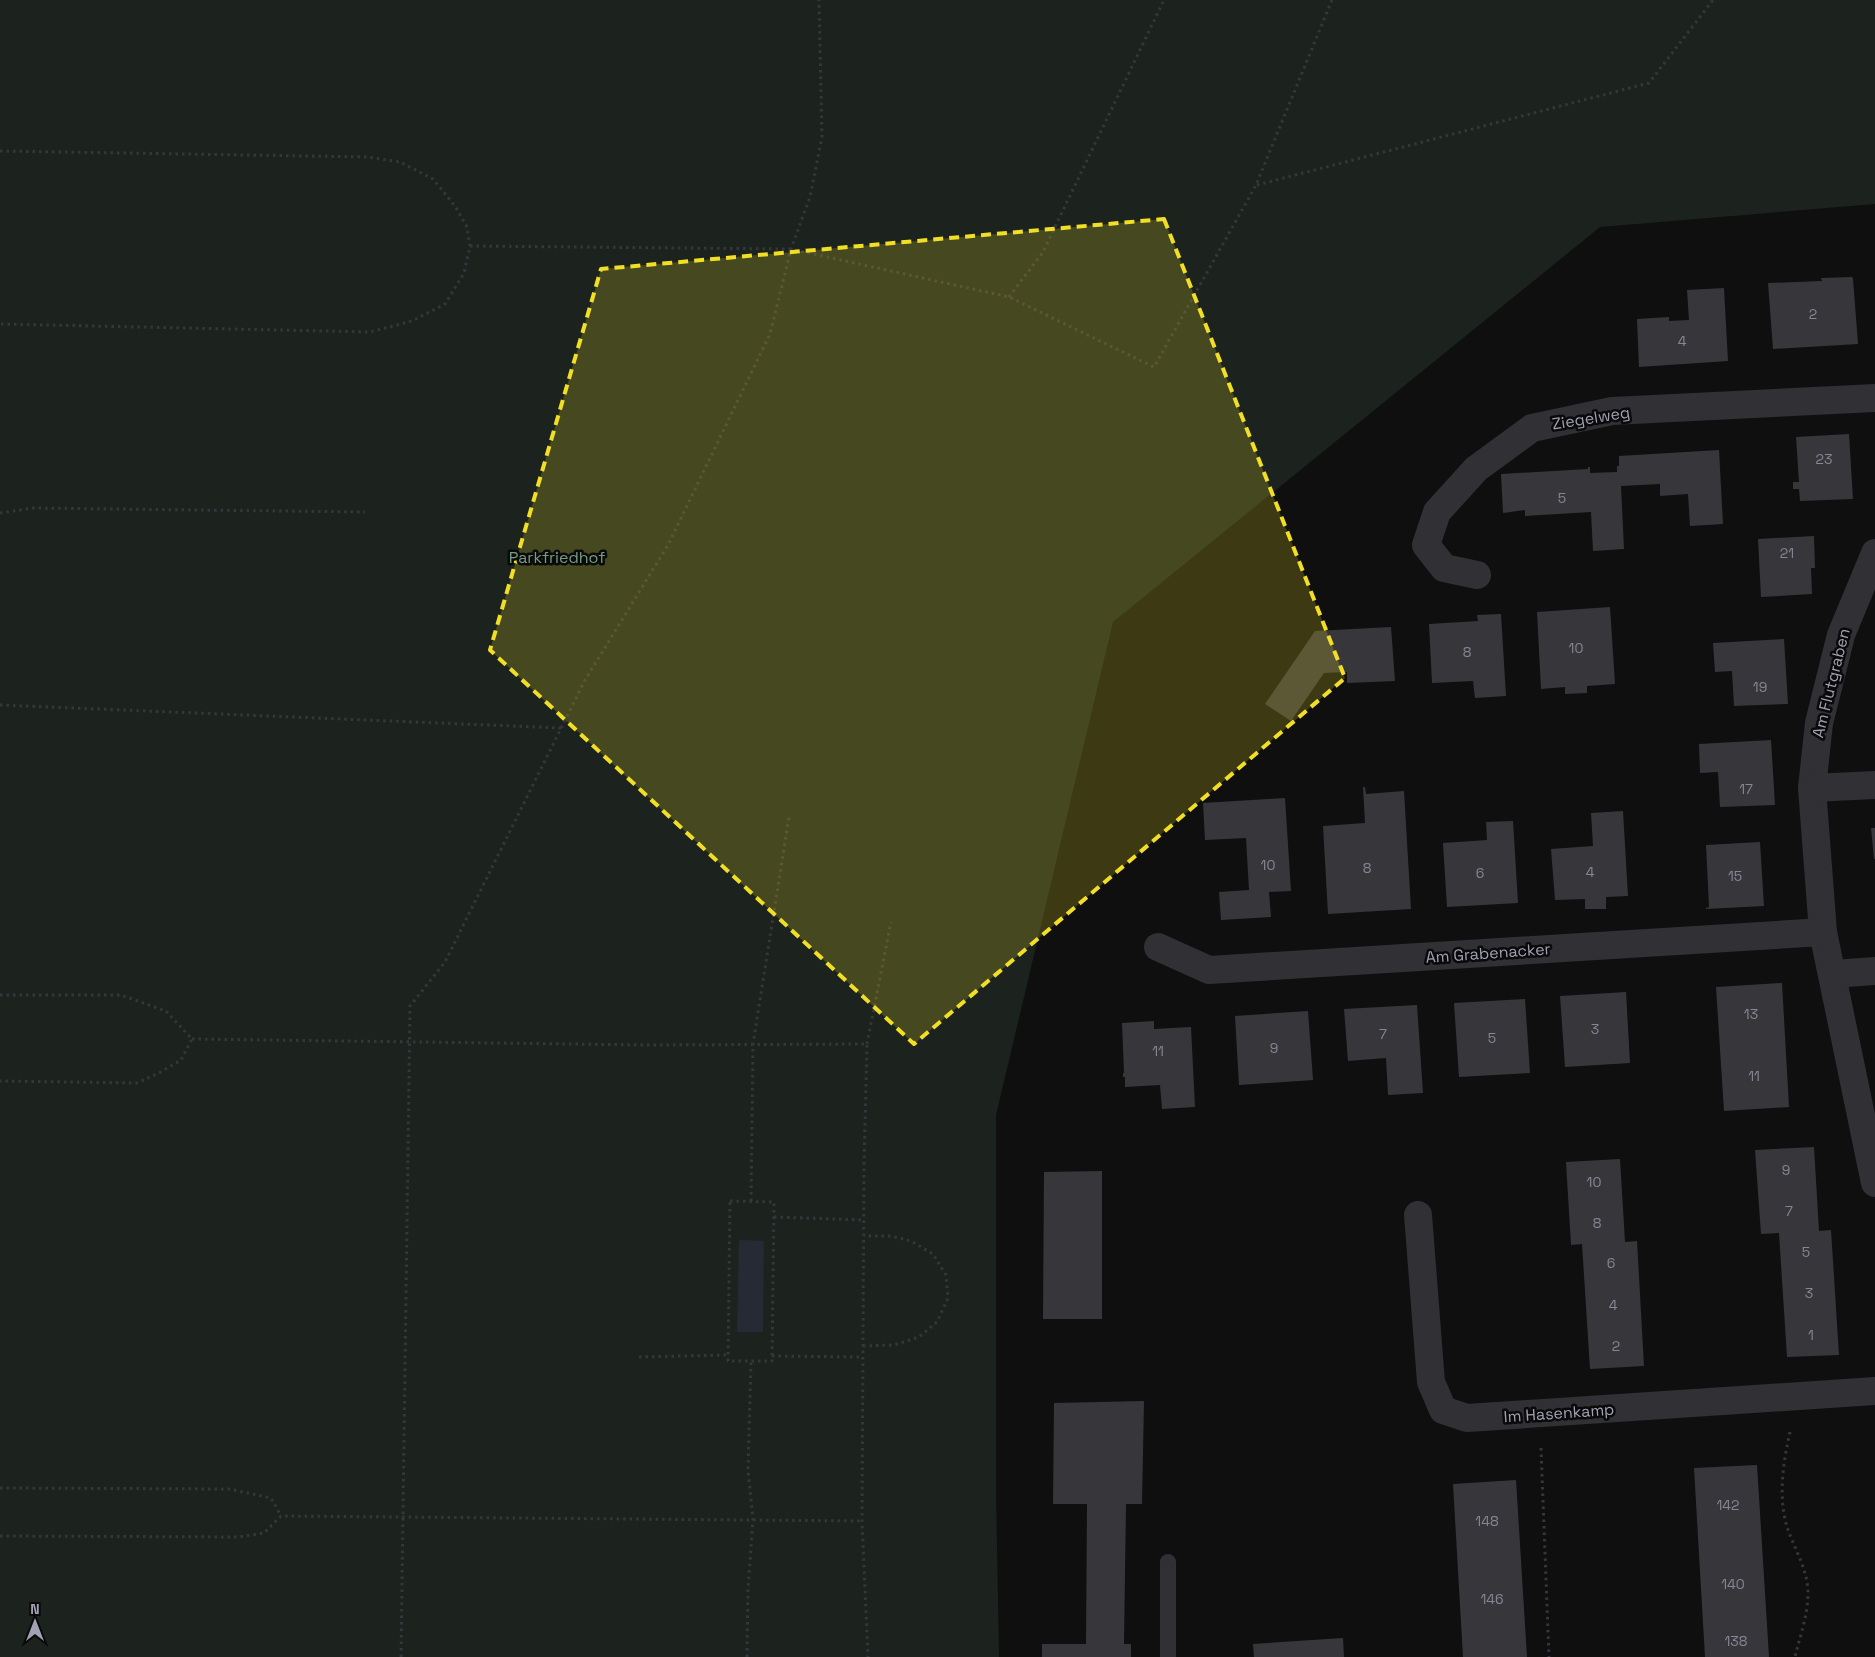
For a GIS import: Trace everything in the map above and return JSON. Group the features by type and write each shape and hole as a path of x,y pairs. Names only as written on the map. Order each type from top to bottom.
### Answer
{"street":[{"name":"Ziegelweg","path":"1477,575 1444,568 1426,545 1437,512 1476,469 1532,428 1612,411 1875,398"},
{"name":"Am Flutgraben","path":"1875,553 1841,635 1818,723 1812,788 1824,932 1872,1155 1875,1183"},
{"path":"1812,788 1875,785"},
{"name":"Am Grabenacker","path":"1158,947 1209,970 1824,932"},
{"path":"1833,974 1875,971"},
{"name":"Im Hasenkamp","path":"1418,1215 1432,1382 1442,1410 1467,1418 1875,1391"}],"lane":[{"path":"1168,1562 1168,1657"}],"path":[{"path":"402,1657 410,1006 445,962 585,680 668,545 770,334 791,249 810,197 822,137 819,0"},
{"path":"1009,297 1043,252 1164,0"},
{"path":"470,246 791,249 1009,297 1154,367 1256,185 1332,0"},
{"path":"1256,185 1649,83 1713,0"},
{"path":"0,151 368,157 400,162 433,179 455,206 466,227 470,246 464,273 445,304 412,321 370,332 0,324"},
{"path":"0,513 34,508 365,512"},
{"path":"0,704 561,728"},
{"path":"751,1201 753,1044 789,817"},
{"path":"868,1657 862,1521 867,1044 890,922"},
{"path":"0,996 121,995 166,1011 192,1039 647,1045 867,1044"},
{"path":"0,1081 136,1083 159,1074 181,1060 192,1039"},
{"path":"730,1201 751,1201 774,1202 772,1361 728,1361 730,1201"},
{"path":"774,1217 864,1220"},
{"path":"863,1346 894,1345 919,1337 937,1322 948,1298 946,1275 933,1254 912,1241 890,1236 864,1236"},
{"path":"638,1357 728,1355"},
{"path":"772,1356 863,1357"},
{"path":"747,1657 748,1589 753,1519 748,1470 750,1361"},
{"path":"1789,1397 1791,1427 1784,1456 1783,1508 1808,1591 1807,1614 1794,1657"},
{"path":"1540,1414 1549,1657"},
{"path":"0,1488 229,1489 271,1498 281,1516"},
{"path":"0,1536 238,1537 264,1533 281,1516 862,1521"}],"highlighted area":[{"path":"1164,219 1345,678 914,1044 490,650 601,269"}],"green space":[{"name":"Parkfriedhof","path":"0,0 1875,0 1875,204 1600,227 1113,622 996,1115 996,1493 999,1657 0,1657"}],"shaded area":[{"path":"739,1240 764,1241 763,1332 737,1332"}],"building":[{"path":"1852,277 1858,344 1773,349 1768,283 1822,281 1821,278"},
{"path":"1724,288 1728,361 1639,367 1637,319 1669,317 1669,321 1689,320 1687,290"},
{"path":"1849,434 1853,499 1800,501 1799,489 1793,489 1793,482 1799,482 1796,437"},
{"path":"1719,450 1723,524 1690,526 1688,494 1660,496 1660,484 1621,486 1624,549 1593,551 1591,512 1525,516 1525,510 1503,513 1501,474 1588,469 1588,467 1590,467 1590,473 1617,472 1619,456"},
{"path":"1814,536 1815,568 1811,568 1812,594 1761,597 1758,539"},
{"path":"1610,607 1615,684 1587,686 1587,693 1565,694 1565,687 1541,689 1537,612"},
{"path":"1501,614 1506,696 1475,698 1473,681 1432,683 1429,624 1478,621 1477,615"},
{"path":"1391,627 1395,681 1347,683 1347,672 1324,673 1291,721 1265,704 1315,631"},
{"path":"1784,639 1788,704 1734,706 1732,671 1715,672 1713,643"},
{"path":"1771,740 1775,805 1720,807 1718,772 1700,773 1699,744"},
{"path":"1363,787 1365,787 1366,794 1404,791 1411,909 1328,914 1323,826 1365,823"},
{"path":"1285,798 1291,891 1269,892 1271,917 1221,920 1219,892 1249,890 1246,838 1205,840 1203,803"},
{"path":"1623,811 1628,896 1606,897 1606,909 1585,909 1585,899 1555,900 1551,849 1593,846 1591,813"},
{"path":"1513,821 1518,903 1447,907 1443,843 1487,840 1486,822"},
{"path":"1871,828 1875,828 1875,859 1874,859"},
{"path":"1760,842 1764,906 1706,909 1709,907 1706,845"},
{"path":"1782,983 1789,1107 1724,1111 1716,987"},
{"path":"1626,992 1630,1063 1565,1067 1560,996"},
{"path":"1525,999 1530,1073 1459,1077 1454,1003"},
{"path":"1417,1005 1423,1093 1388,1095 1386,1058 1348,1061 1344,1009"},
{"path":"1308,1011 1313,1080 1239,1085 1235,1016"},
{"path":"1154,1021 1154,1029 1191,1027 1195,1107 1162,1109 1160,1085 1125,1087 1125,1077 1123,1077 1122,1023"},
{"path":"1814,1147 1819,1231 1831,1230 1839,1355 1787,1357 1779,1233 1761,1234 1755,1150"},
{"path":"1620,1159 1625,1242 1637,1241 1644,1366 1590,1369 1582,1244 1571,1245 1566,1162"},
{"path":"1102,1171 1102,1319 1043,1319 1044,1172"},
{"path":"1144,1401 1142,1504 1126,1504 1124,1644 1131,1644 1131,1657 1042,1657 1042,1644 1086,1644 1087,1504 1053,1504 1054,1403"},
{"path":"1757,1465 1769,1657 1705,1657 1694,1468"},
{"path":"1516,1480 1527,1657 1463,1657 1453,1484"},
{"path":"1343,1638 1344,1657 1254,1657 1253,1644"}]}
